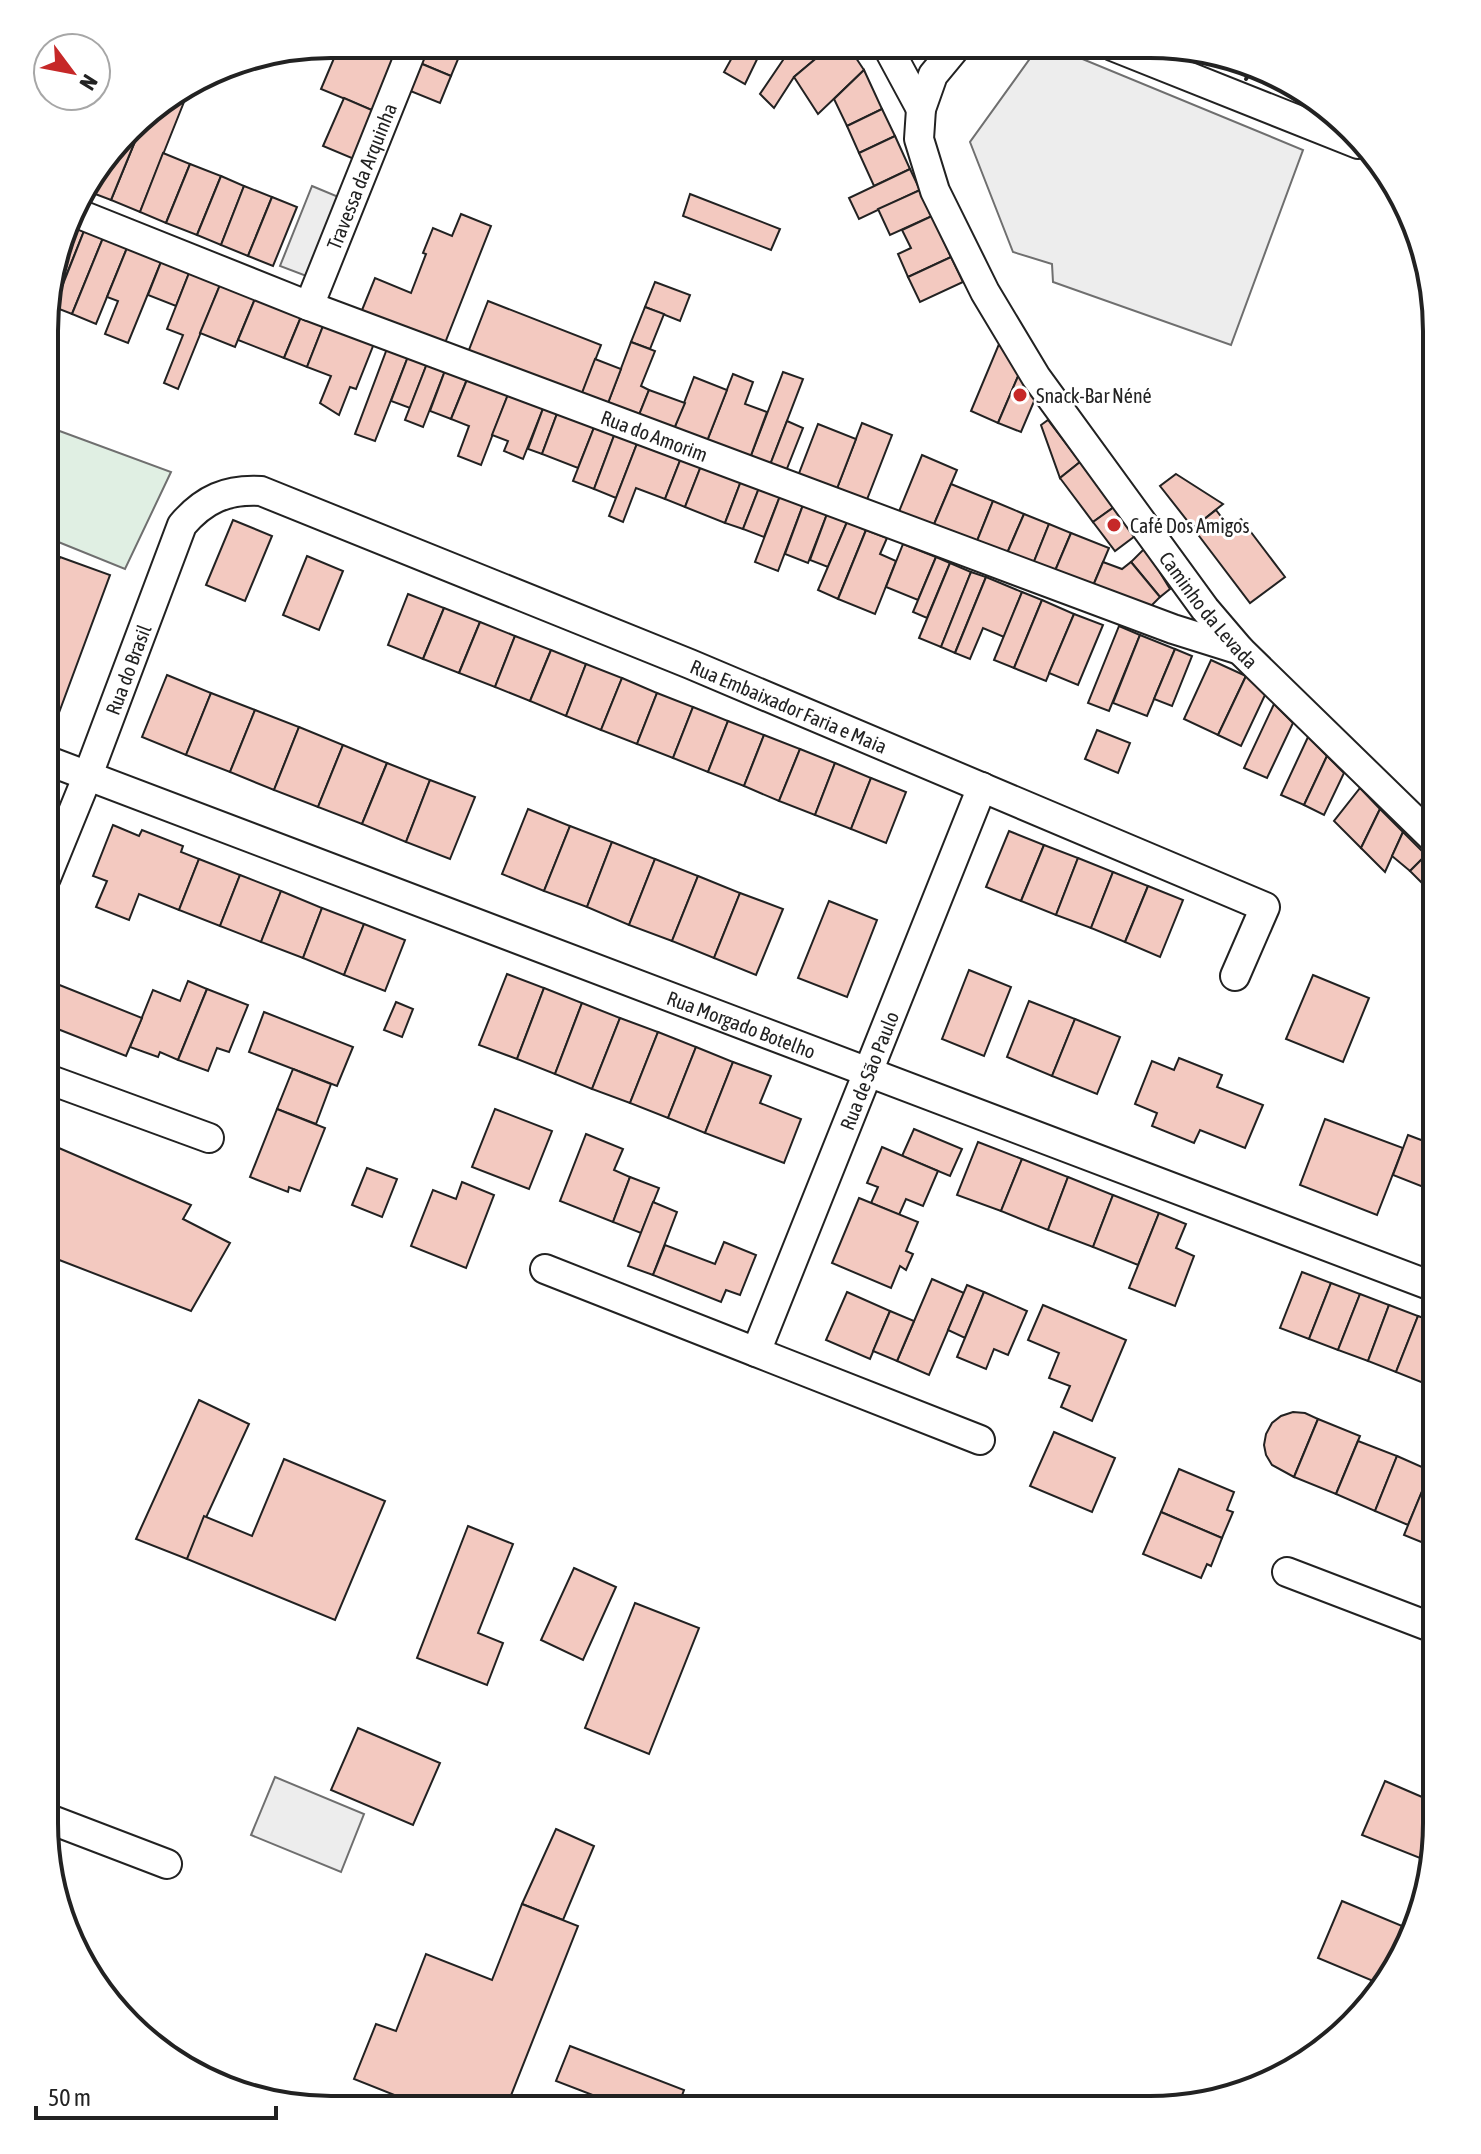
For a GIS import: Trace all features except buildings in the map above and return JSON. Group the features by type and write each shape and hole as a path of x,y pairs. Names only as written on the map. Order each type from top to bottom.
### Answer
{"street":[{"name":"Travessa da Arquinha","path":"309,306 408,58"},
{"path":"893,58 921,109"},
{"name":"Caminho da Levada","path":"947,58 933,75 921,109 919,139 935,191 985,292 1036,377 1205,609 1240,650 1423,828"},
{"path":"1142,58 1343,138"},
{"name":"Rua do Amorim","path":"84,216 309,306 1173,629 1240,650"},
{"name":"Rua do Brasil","path":"58,849 182,525 195,509 218,495 239,490"},
{"name":"Rua Embaixador Faria e Maia","path":"239,490 261,491 397,545 1265,907 1235,976"},
{"name":"Rua Morgado Botelho","path":"58,764 1422,1282"},
{"name":"Rua de São Paulo","path":"756,1352 982,787"},
{"path":"58,1083 209,1138"},
{"path":"545,1269 980,1440"},
{"path":"1287,1572 1422,1624"},
{"path":"58,1822 167,1864"}],"green space":[{"path":"58,430 171,472 125,569 58,542"}],"shaded area":[{"path":"1030,58 1080,58 1303,150 1231,345 1053,282 1052,264 1013,252 970,142"},
{"path":"312,186 341,198 309,277 280,266"},
{"path":"275,1777 364,1814 341,1872 251,1835"}],"place":[{"name":"Snack-Bar Néné","path":"1020,395"},
{"name":"Café Dos Amigos","path":"1114,525"}]}
